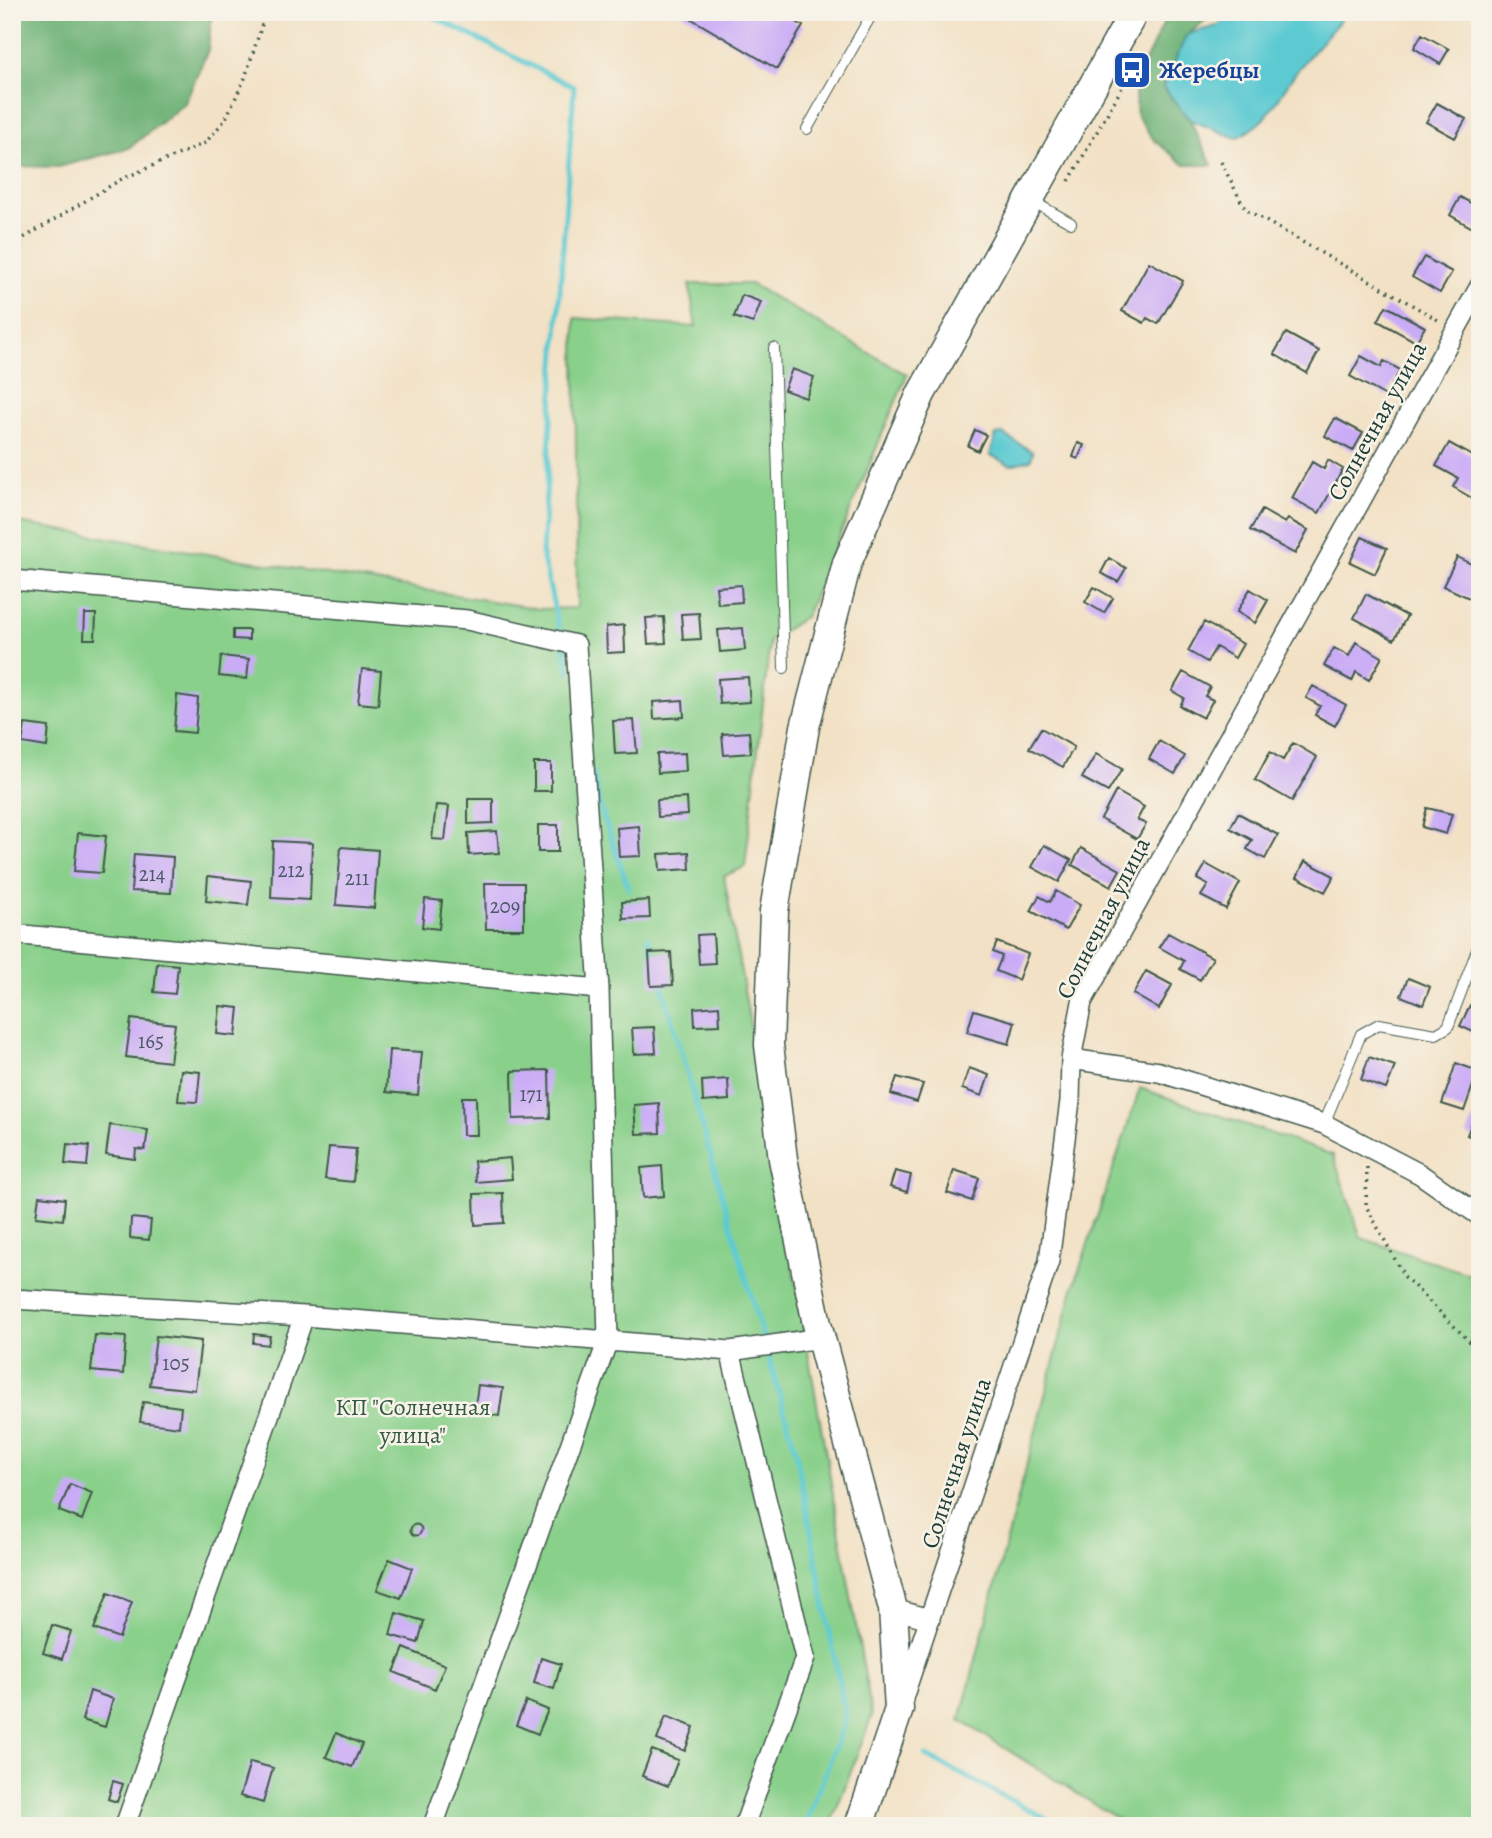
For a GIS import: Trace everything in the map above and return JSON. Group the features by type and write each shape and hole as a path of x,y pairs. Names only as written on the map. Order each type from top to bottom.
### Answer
{"main road":[{"path":"859,1826 899,1709 894,1609 821,1338 783,1159 769,1045 774,911 804,727 848,563 920,394 1134,12"}],"street":[{"name":"Солнечная улица","path":"899,1709 1049,1261 1070,1101 1070,1059 1082,1002 1479,290"},
{"path":"12,580 467,620 576,645 599,989 608,1340 433,1826"},
{"path":"12,934 599,989"},
{"path":"1070,1059 1159,1072 1324,1124 1420,1174 1480,1216"},
{"path":"12,1299 304,1316 730,1351 821,1338"},
{"path":"125,1826 304,1316"},
{"path":"730,1351 805,1658 744,1826"},
{"path":"894,1609 930,1619"}],"lane":[{"path":"807,129 873,12"},
{"path":"1029,199 1071,223"},
{"path":"774,348 784,668"},
{"path":"1324,1124 1361,1034 1380,1024 1436,1034 1448,1027 1480,942"}],"path":[{"path":"12,245 120,180 205,143 225,120 245,78 266,12"},
{"path":"1069,181 1132,70"},
{"path":"1221,162 1245,209 1456,330"},
{"path":"1368,1148 1366,1206 1404,1276 1480,1352"}],"green space":[{"path":"12,12 212,12 208,50 185,103 129,148 58,167 12,166"},
{"path":"1169,12 1215,12 1186,36 1163,87 1190,120 1212,165 1185,165 1154,140 1137,116 1134,84"},
{"name":"КП \"Солнечная улица\"","path":"689,284 751,284 907,375 806,616 770,640 745,867 724,876 872,1716 830,1826 12,1826 12,522 540,609 577,608 575,318 696,327"},
{"path":"1140,1088 1333,1155 1361,1238 1480,1278 1480,1826 1129,1826 960,1720 1072,1292"}],"water":[{"path":"1231,12 1347,12 1297,71 1265,117 1236,138 1190,120 1163,87 1186,36 1215,27"},
{"path":"1003,434 1033,452 1031,460 1010,465 990,455 996,435"}],"building":[{"path":"680,12 780,12 803,26 777,69"},
{"path":"1422,34 1449,49 1440,64 1414,48"},
{"path":"1437,103 1466,119 1455,138 1426,122"},
{"path":"1460,197 1480,208 1478,231 1450,215"},
{"path":"1424,257 1452,272 1440,293 1412,277"},
{"path":"1149,262 1183,281 1158,324 1147,318 1144,323 1122,311"},
{"path":"742,295 761,302 753,323 734,317"},
{"path":"1386,306 1425,327 1416,342 1378,321"},
{"path":"1286,333 1319,351 1307,373 1274,354"},
{"path":"1361,356 1381,367 1384,361 1400,370 1386,396 1350,376"},
{"path":"792,369 814,377 806,398 784,390"},
{"path":"1335,418 1363,433 1353,451 1325,436"},
{"path":"975,430 986,435 978,451 968,446"},
{"path":"1078,443 1084,445 1078,459 1073,457"},
{"path":"1449,443 1480,460 1477,501 1453,487 1458,478 1436,466"},
{"path":"1328,460 1343,469 1319,513 1292,498 1312,462 1324,469"},
{"path":"1262,510 1285,523 1288,519 1308,530 1295,554 1250,530"},
{"path":"1362,537 1387,548 1375,574 1350,562"},
{"path":"1457,557 1480,568 1480,603 1443,586"},
{"path":"1109,558 1126,568 1118,582 1101,573"},
{"path":"741,585 742,602 718,604 716,587"},
{"path":"1094,587 1113,598 1104,613 1085,602"},
{"path":"1250,589 1268,600 1255,623 1237,612"},
{"path":"1366,594 1407,616 1394,640 1354,618"},
{"path":"699,613 701,639 683,640 681,614"},
{"path":"85,614 96,614 95,639 84,639"},
{"path":"664,617 666,643 648,644 646,618"},
{"path":"1204,622 1243,644 1235,658 1216,647 1207,662 1188,651"},
{"path":"624,625 625,652 607,653 606,627"},
{"path":"743,628 745,650 720,652 718,630"},
{"path":"233,630 249,630 249,640 233,639"},
{"path":"1356,642 1382,657 1369,680 1356,672 1352,681 1324,666 1334,648 1349,656"},
{"path":"221,656 249,659 247,679 219,676"},
{"path":"362,669 381,671 378,705 358,703"},
{"path":"1183,672 1210,687 1205,696 1213,700 1203,718 1180,706 1184,698 1172,691"},
{"path":"748,677 750,702 720,704 718,679"},
{"path":"1313,686 1346,705 1335,726 1315,715 1320,706 1306,698"},
{"path":"177,695 198,698 195,733 174,731"},
{"path":"683,700 684,717 654,719 653,702"},
{"path":"634,720 637,753 615,754 613,721"},
{"path":"25,724 49,727 47,747 22,743"},
{"path":"1041,728 1074,747 1063,767 1029,748"},
{"path":"749,732 751,753 724,755 722,734"},
{"path":"1159,741 1185,756 1175,774 1149,759"},
{"path":"1293,743 1317,757 1292,801 1255,780 1270,752 1283,760"},
{"path":"685,753 686,771 658,773 657,754"},
{"path":"1096,754 1122,769 1108,792 1082,778"},
{"path":"534,763 551,763 551,791 534,791"},
{"path":"1116,791 1144,807 1137,820 1146,824 1137,839 1101,819"},
{"path":"687,798 688,815 658,817 657,800"},
{"path":"468,799 493,799 493,823 468,824"},
{"path":"436,805 449,806 445,840 432,839"},
{"path":"1427,808 1452,814 1446,834 1422,827"},
{"path":"1238,813 1278,835 1265,859 1247,849 1252,840 1230,828"},
{"path":"538,825 558,825 558,852 538,852"},
{"path":"639,826 641,856 619,857 617,828"},
{"path":"497,831 499,853 469,855 468,833"},
{"path":"78,833 106,836 102,873 74,871"},
{"path":"273,841 312,843 310,900 271,898"},
{"path":"1044,845 1071,860 1059,882 1032,867"},
{"path":"341,847 378,850 374,908 336,905"},
{"path":"1081,848 1120,870 1111,886 1072,865"},
{"path":"689,852 690,869 660,871 659,854"},
{"path":"134,854 173,857 171,893 131,891"},
{"path":"1305,861 1334,876 1325,892 1297,877"},
{"path":"1206,864 1240,883 1226,909 1201,896 1208,885 1197,879"},
{"path":"208,876 251,881 248,905 206,901"},
{"path":"485,883 524,883 524,929 486,929"},
{"path":"1056,891 1080,905 1066,930 1031,911 1039,896 1050,902"},
{"path":"425,899 442,901 439,929 422,927"},
{"path":"649,900 650,918 623,919 622,902"},
{"path":"1168,933 1213,958 1200,980 1180,969 1184,961 1159,947"},
{"path":"713,934 715,963 699,964 697,935"},
{"path":"997,942 1028,954 1018,980 996,971 1002,956 993,952"},
{"path":"671,952 673,985 651,986 649,953"},
{"path":"157,963 178,965 175,994 154,992"},
{"path":"1146,971 1172,985 1159,1009 1133,994"},
{"path":"1408,978 1430,987 1423,1005 1401,996"},
{"path":"1470,1005 1480,1010 1480,1035 1460,1026"},
{"path":"220,1006 239,1008 236,1036 217,1034"},
{"path":"719,1006 720,1025 695,1026 694,1008"},
{"path":"974,1010 1015,1022 1009,1044 967,1032"},
{"path":"131,1019 175,1024 170,1062 126,1057"},
{"path":"654,1027 656,1053 634,1054 632,1028"},
{"path":"389,1050 422,1052 418,1095 386,1092"},
{"path":"1369,1057 1395,1066 1386,1089 1361,1080"},
{"path":"1456,1063 1478,1071 1464,1111 1442,1104"},
{"path":"969,1068 989,1075 982,1096 962,1089"},
{"path":"181,1070 200,1072 197,1102 178,1101"},
{"path":"549,1070 550,1118 513,1119 512,1071"},
{"path":"897,1077 923,1084 917,1102 891,1094"},
{"path":"728,1079 729,1100 703,1102 702,1081"},
{"path":"462,1097 476,1097 477,1135 463,1135"},
{"path":"1480,1102 1480,1141 1467,1135"},
{"path":"659,1103 660,1133 636,1134 634,1105"},
{"path":"110,1125 148,1130 145,1150 136,1149 135,1159 106,1155"},
{"path":"67,1144 89,1146 87,1166 65,1164"},
{"path":"329,1147 356,1149 353,1182 325,1179"},
{"path":"510,1158 512,1179 476,1182 474,1161"},
{"path":"662,1166 664,1196 643,1198 641,1168"},
{"path":"954,1170 979,1178 972,1201 947,1193"},
{"path":"895,1171 911,1175 907,1192 890,1187"},
{"path":"503,1193 504,1223 475,1225 474,1194"},
{"path":"39,1196 65,1199 63,1220 36,1217"},
{"path":"131,1218 151,1220 149,1240 130,1238"},
{"path":"254,1334 270,1336 268,1345 253,1343"},
{"path":"95,1335 126,1337 123,1374 91,1371"},
{"path":"156,1336 201,1341 195,1390 150,1385"},
{"path":"478,1385 503,1388 499,1416 474,1413"},
{"path":"143,1402 181,1407 179,1427 140,1422"},
{"path":"70,1484 92,1493 82,1520 59,1511"},
{"path":"416,1524 422,1530 416,1536 410,1530"},
{"path":"389,1559 412,1568 401,1598 377,1590"},
{"path":"108,1593 132,1602 119,1638 94,1629"},
{"path":"396,1613 424,1621 418,1643 390,1635"},
{"path":"52,1625 71,1631 62,1659 43,1653"},
{"path":"404,1648 445,1665 435,1689 394,1672"},
{"path":"541,1658 561,1664 554,1689 534,1683"},
{"path":"90,1691 113,1699 105,1727 82,1720"},
{"path":"526,1701 548,1710 538,1734 516,1725"},
{"path":"666,1716 694,1727 685,1751 657,1740"},
{"path":"336,1733 362,1744 352,1767 326,1757"},
{"path":"652,1750 678,1760 668,1786 642,1776"},
{"path":"250,1762 273,1768 263,1803 240,1796"},
{"path":"113,1781 123,1784 117,1802 108,1799"}],"waterway":[{"path":"424,12 574,87 542,554 561,637"},
{"path":"564,647 569,671"},
{"path":"593,773 602,813 629,889"},
{"path":"648,938 654,959"},
{"path":"661,982 796,1452 846,1719 805,1826"},
{"path":"926,1756 1061,1826"}],"place":[{"name":"Жеребцы","path":"1132,70"}]}
